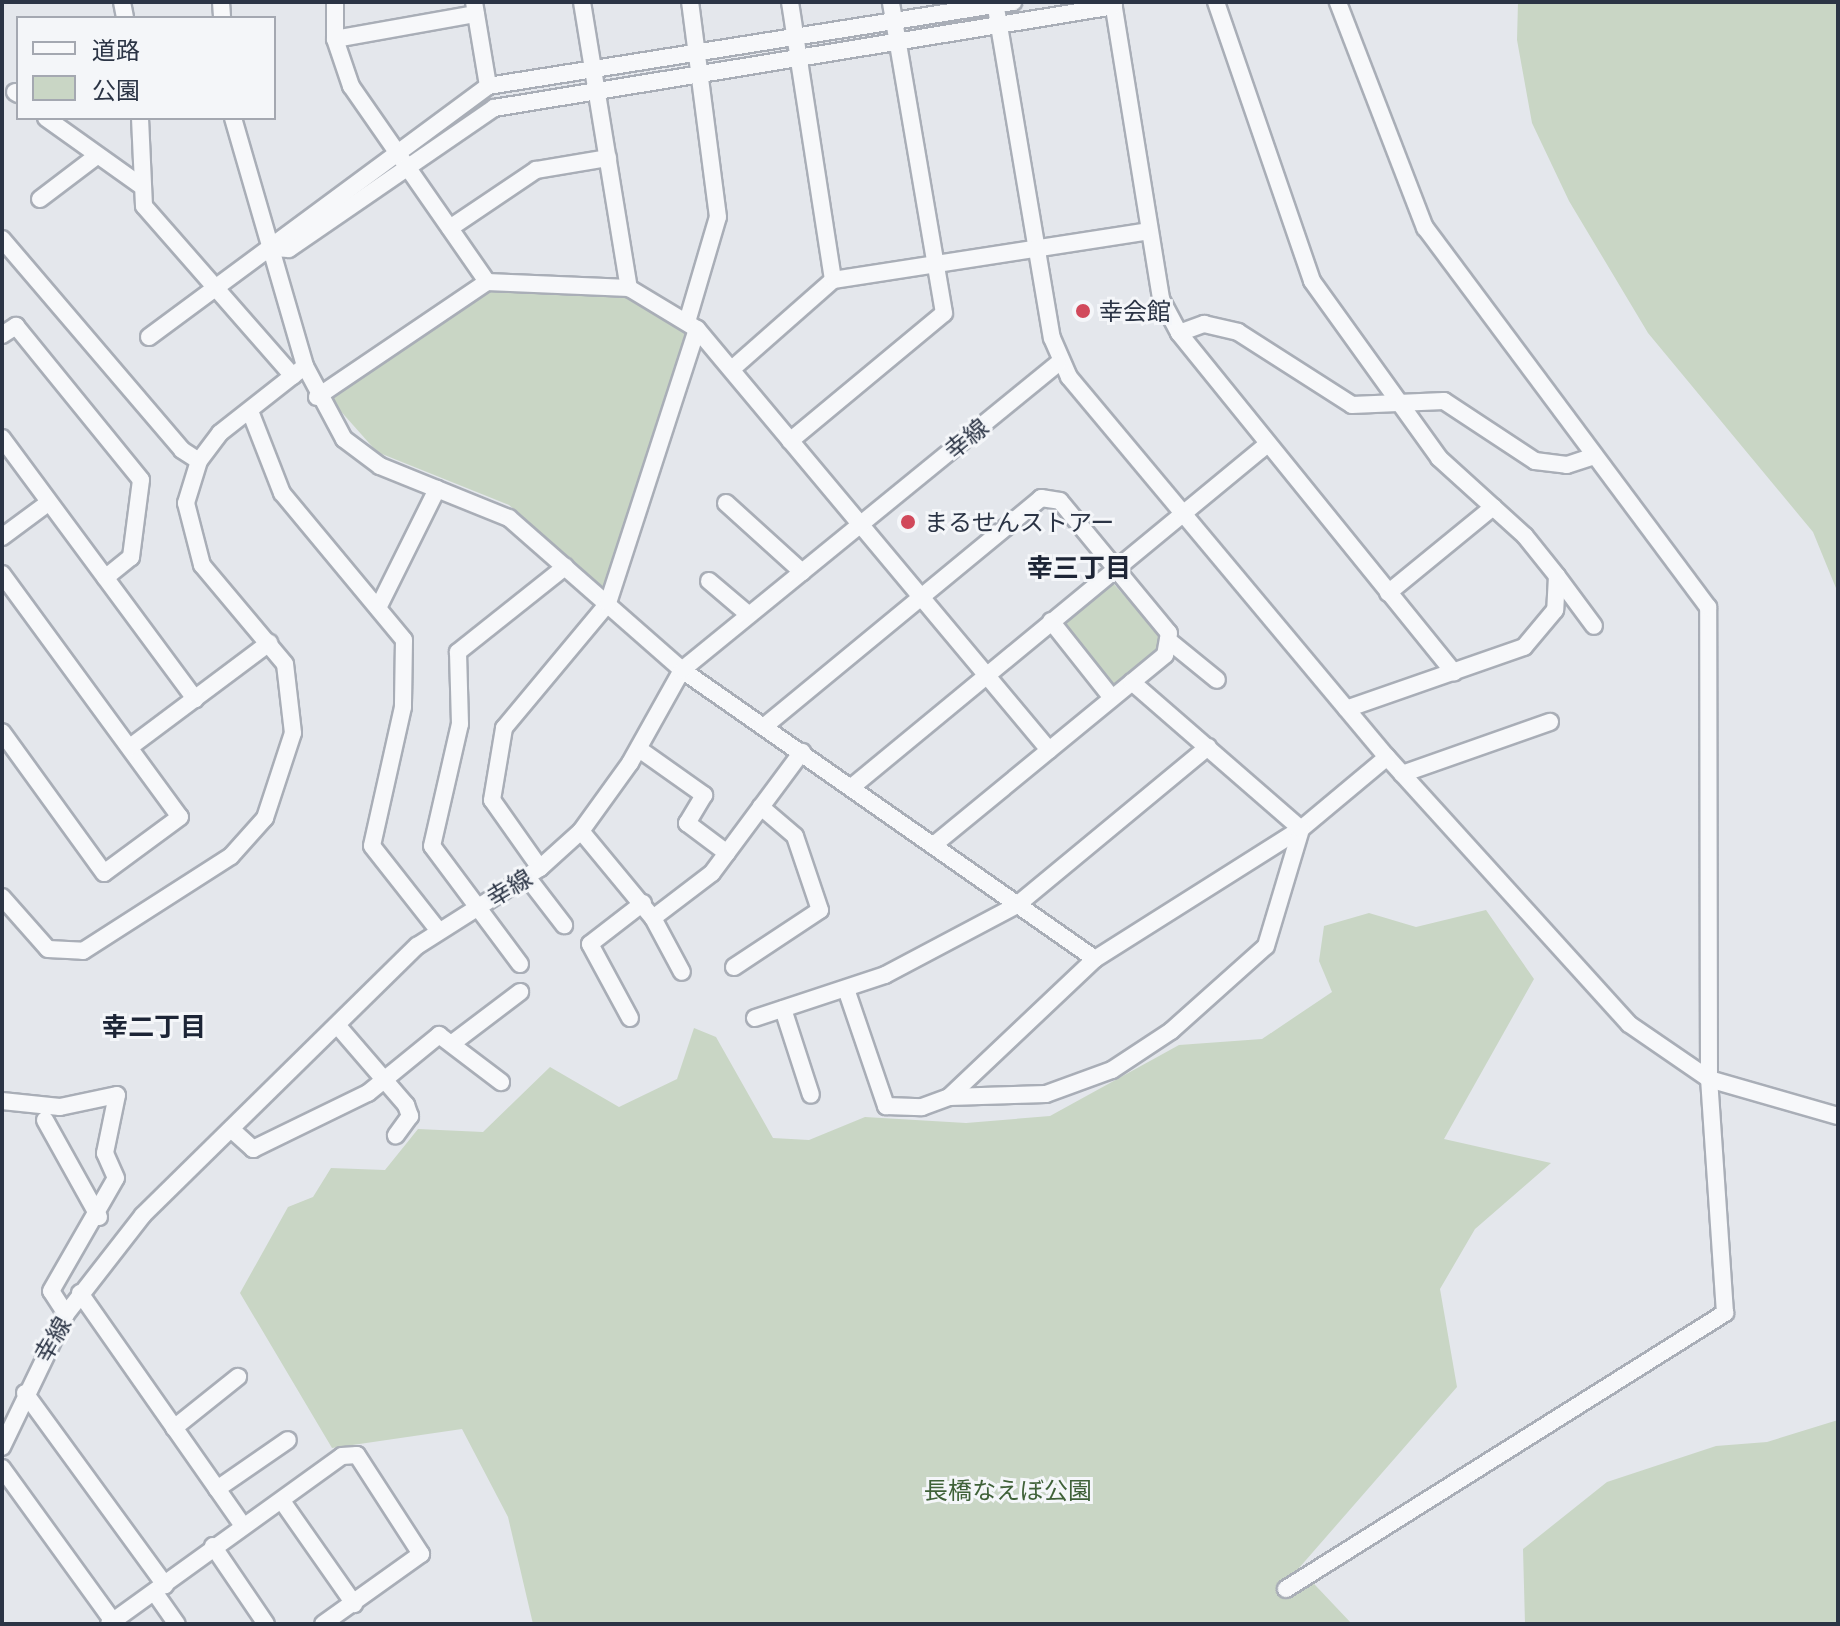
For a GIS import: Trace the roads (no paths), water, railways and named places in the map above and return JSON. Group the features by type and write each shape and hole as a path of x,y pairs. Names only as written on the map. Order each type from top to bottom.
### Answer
{"street":[{"path":"335,2 335,39 351,86 487,282"},
{"path":"582,2 629,288"},
{"path":"564,925 492,800 504,728 608,603 692,326 718,217 690,2"},
{"path":"790,2 833,280"},
{"path":"790,441 944,313 891,2"},
{"path":"1216,2 1312,281 1439,458 1493,507 1557,576 1594,626"},
{"path":"1286,1589 1725,1313 1709,1079 1708,607 1592,457 1425,228 1338,2"},
{"path":"149,337 272,248 280,234 488,86 1001,3 999,24 1058,363 1387,757 1598,994 1659,1050 1709,1079 1838,1116"},
{"path":"272,248 289,249 494,108 700,76 1114,4 1161,299 1179,333 1264,447 1454,672"},
{"path":"335,39 475,8 488,86"},
{"path":"48,120 94,158 140,185"},
{"path":"140,120 140,185 144,206 215,291 299,371 344,439 380,466 509,518 682,670 766,725 1095,959"},
{"path":"234,120 272,248 299,371"},
{"path":"40,199 94,158"},
{"path":"450,228 536,170 608,158"},
{"path":"732,369 833,280 1148,231"},
{"path":"2,239 182,450 199,461"},
{"path":"317,397 487,282 629,288 692,326 732,369 1049,750"},
{"path":"2,335 16,326 141,480 131,557 105,578"},
{"path":"1179,333 1222,326 1352,405 1444,401 1535,461 1567,465 1592,457"},
{"name":"幸線","path":"2,1447 25,1393 66,1314 143,1215 438,930 534,873 581,831 639,749 682,670 1058,363"},
{"path":"2,897 48,949 83,951 231,856 265,818 293,733 285,664 202,565 189,532 186,503 199,461 250,411 299,371"},
{"path":"250,411 282,493 404,640 403,707 372,846 438,930"},
{"path":"2,438 195,699"},
{"path":"853,786 1181,511 1264,447"},
{"path":"378,608 437,489"},
{"path":"766,725 1041,498 1060,501 1116,567 1168,640 1217,680"},
{"path":"2,537 48,503"},
{"path":"726,503 802,572"},
{"path":"1388,593 1493,507"},
{"path":"520,964 474,908 432,846 460,724 458,652 565,567"},
{"path":"2,574 180,817 104,873 2,732"},
{"path":"1346,709 1454,672 1540,634 1555,610 1557,576"},
{"path":"709,581 749,615"},
{"path":"1051,621 1112,698"},
{"path":"935,844 1165,655 1168,640"},
{"path":"130,747 269,643"},
{"path":"1132,682 1301,829"},
{"path":"1402,774 1550,722"},
{"path":"755,1018 846,989 1017,905 1208,747"},
{"path":"639,749 704,795 687,823 727,853"},
{"path":"653,918 727,853 802,752"},
{"path":"949,1097 1095,959 1301,829 1387,757"},
{"path":"734,967 820,910 795,836 761,807"},
{"path":"846,989 886,1106 922,1107 949,1097 1046,1094 1112,1070 1171,1031 1266,946 1301,829"},
{"path":"581,831 643,903 682,972"},
{"path":"630,1018 590,944 643,903"},
{"path":"454,1042 520,992"},
{"path":"783,1009 811,1095"},
{"path":"337,1025 410,1116 396,1135"},
{"path":"231,1129 253,1149 382,1083 439,1035 454,1042 501,1082"},
{"path":"2,1101 60,1107 117,1095 105,1153 116,1178 99,1217 51,1291 51,1301 66,1314"},
{"path":"45,1120 99,1217"},
{"path":"80,1293 243,1526"},
{"path":"174,1428 238,1377"},
{"path":"25,1393 160,1589 177,1624"},
{"path":"217,1489 288,1440"},
{"path":"2,1468 110,1622 342,1456 357,1455 421,1554 323,1624"},
{"path":"282,1501 354,1604"},
{"path":"213,1546 266,1624"}],"place":[{"name":"幸会館","path":"1083,311"},
{"name":"まるせんストアー","path":"908,522"}],"district":[{"name":"幸三丁目","path":"1079,568"},
{"name":"幸二丁目","path":"154,1027"}],"park label":[{"name":"長橋なえぼ公園","path":"1008,1490"}]}
